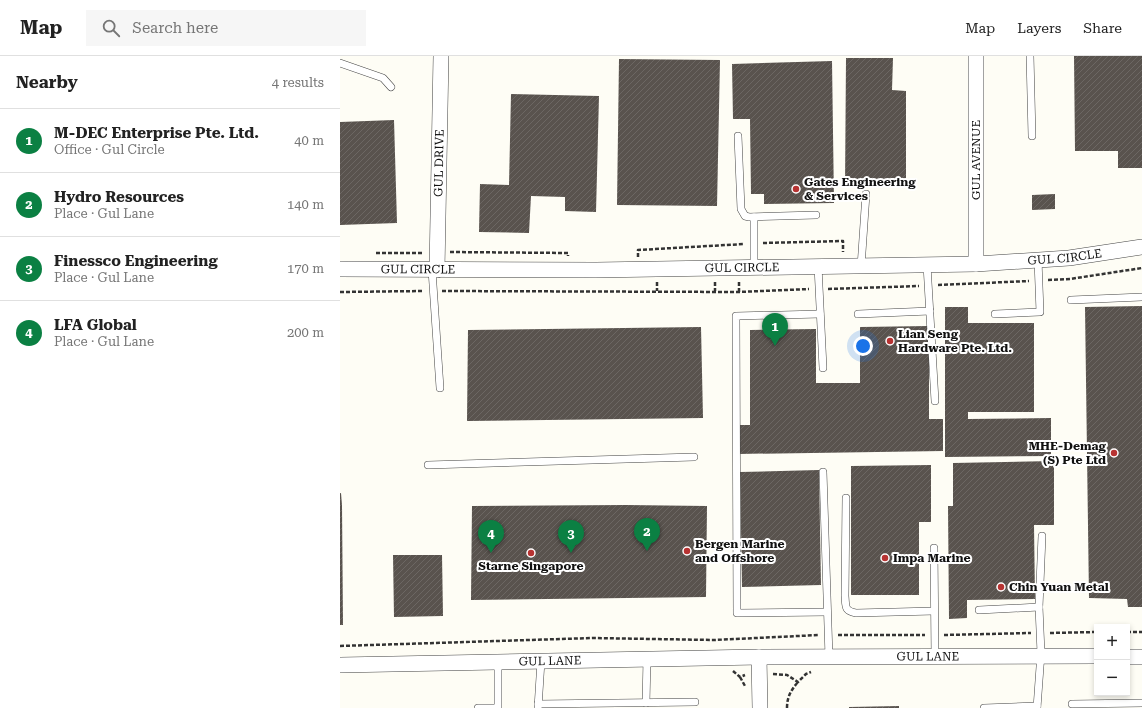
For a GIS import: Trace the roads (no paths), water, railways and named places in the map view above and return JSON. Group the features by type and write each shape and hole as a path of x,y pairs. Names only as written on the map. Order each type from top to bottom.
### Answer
{"street":[{"name":"GUL DRIVE","path":"434,270 437,252 441,56"},
{"name":"GUL AVENUE","path":"976,56 976,264"},
{"name":"GUL CIRCLE","path":"340,269 567,270 818,266 861,267 976,264 1069,258 1142,248"},
{"name":"GUL LANE","path":"340,665 759,657 1094,656"},
{"path":"759,657 760,708"},
{"path":"1130,657 1142,657"}],"lane":[{"path":"1030,56 1032,136"},
{"path":"340,62 382,78 391,87"},
{"path":"738,136 741,210 745,216 816,215"},
{"path":"861,267 866,194"},
{"path":"754,217 754,267"},
{"path":"995,314 1040,312 1038,260"},
{"path":"927,265 935,401"},
{"path":"818,266 823,368"},
{"path":"434,270 440,388"},
{"path":"1071,300 1142,297"},
{"path":"858,314 930,311"},
{"path":"820,314 736,316 737,613 827,612"},
{"path":"428,466 694,457"},
{"path":"823,472 829,657"},
{"path":"846,498 845,596 847,609 850,612 934,611"},
{"path":"984,708 1037,707 1041,656 1039,607 1042,536"},
{"path":"934,548 935,656"},
{"path":"979,610 1039,607"},
{"path":"646,703 647,659"},
{"path":"478,708 498,708 498,661"},
{"path":"541,661 538,706 695,702"},
{"path":"1072,704 1142,703"}],"place":[{"name":"Gates Engineering & Services","path":"796,189"},
{"name":"Lian Seng Hardware Pte. Ltd.","path":"890,341"},
{"name":"M-DEC Enterprise Pte. Ltd.","path":"775,346"},
{"name":"MHE-Demag (S) Pte Ltd","path":"1114,453"},
{"name":"Hydro Resources","path":"647,551"},
{"name":"Bergen Marine and Offshore","path":"687,551"},
{"name":"LFA Global","path":"491,553"},
{"name":"Starne Singapore","path":"531,553"},
{"name":"Finessco Engineering","path":"571,553"},
{"name":"Impa Marine","path":"885,558"},
{"name":"Chin Yuan Metal","path":"1001,587"}]}
